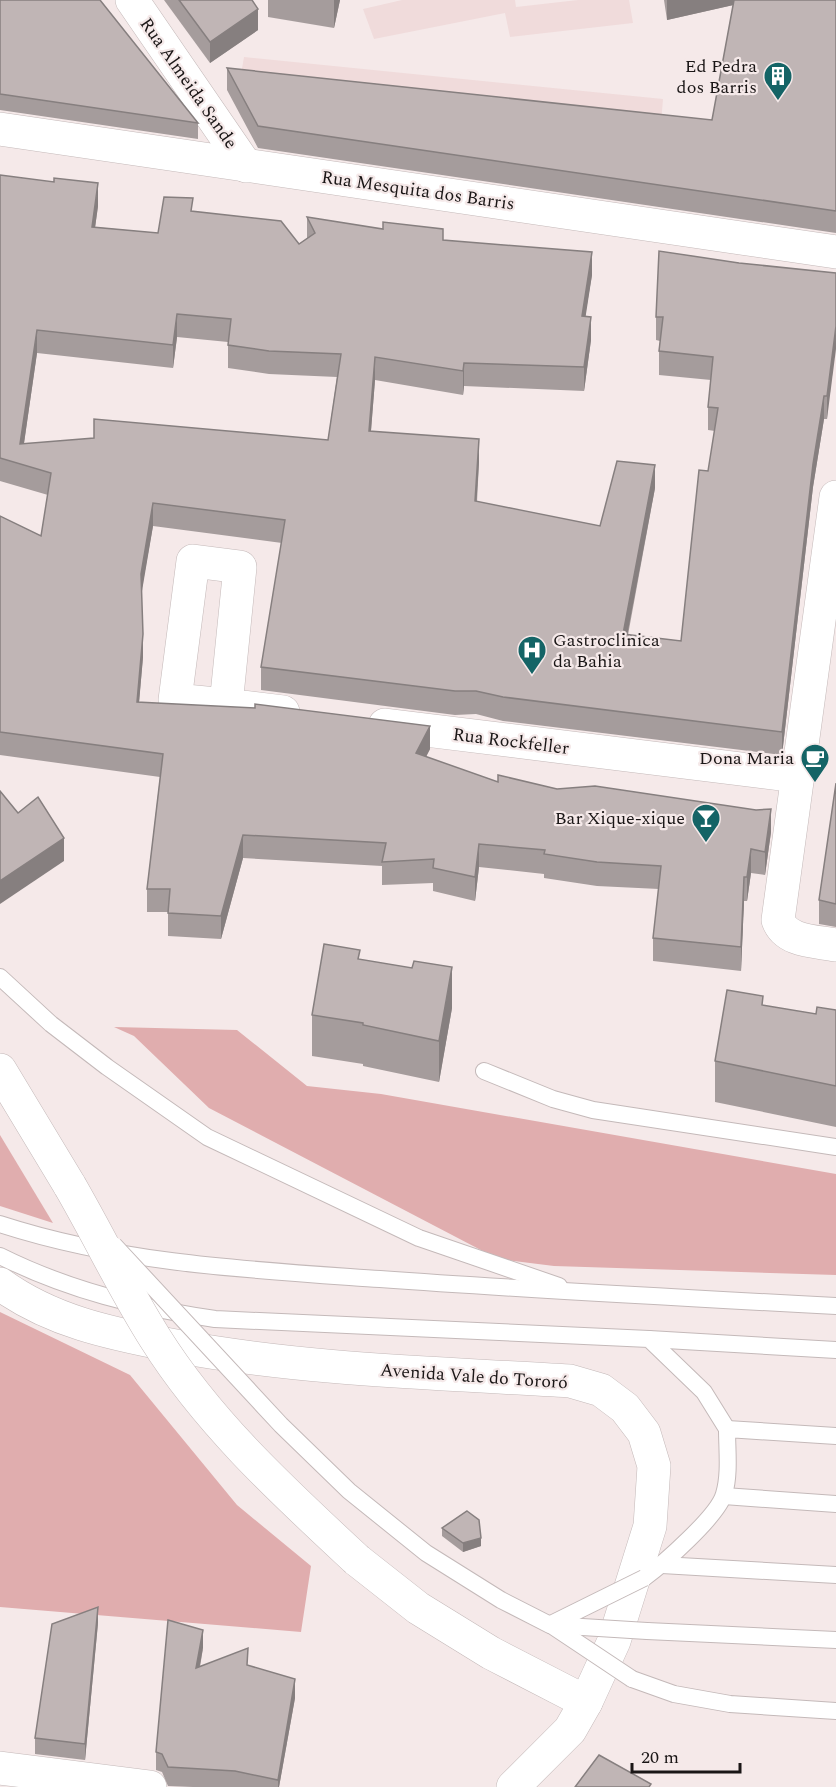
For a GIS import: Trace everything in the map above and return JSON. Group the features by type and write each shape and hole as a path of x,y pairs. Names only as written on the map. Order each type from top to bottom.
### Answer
{"street":[{"name":"Rua Almeida Sande","path":"132,0 246,166"},
{"name":"Rua Mesquita dos Barris","path":"0,129 836,252"},
{"path":"836,497 778,920 781,928 791,937 836,945"},
{"path":"226,705 309,716"},
{"name":"Rua Rockfeller","path":"357,721 797,776"},
{"path":"0,1071 90,1220 155,1338 190,1387 251,1461 357,1560 418,1608 490,1653 586,1702"},
{"name":"Avenida Vale do Tororó","path":"0,1284 47,1313 105,1332 250,1358 341,1367 570,1381 601,1390 625,1408 644,1433 654,1466 650,1526 614,1641 586,1702 570,1730 513,1787"},
{"path":"0,1767 150,1787"}],"lane":[{"path":"0,977 51,1024 207,1137 305,1186 419,1238 582,1294"},
{"path":"484,1071 553,1099 593,1110 836,1147"},
{"path":"90,1220 171,1304 281,1425 349,1491 426,1553 501,1600 550,1625 632,1679 674,1694 730,1704 836,1711"},
{"path":"0,1224 63,1243 130,1256 216,1268 582,1294 836,1306"},
{"path":"0,1256 43,1277 86,1292 165,1312 215,1319 836,1350"},
{"path":"550,1625 644,1578 662,1565 699,1527 724,1496 727,1429 704,1392 649,1339"},
{"path":"727,1429 836,1436"},
{"path":"724,1496 836,1504"},
{"path":"662,1565 836,1575"},
{"path":"550,1625 836,1640"}],"shaded area":[{"path":"402,0 515,0 516,7 578,0 629,0 633,23 510,37 505,13 374,39 363,9"},
{"path":"244,57 663,99 660,136 238,92"},
{"path":"114,1027 237,1030 307,1086 381,1094 836,1174 836,1275 554,1266 498,1259 209,1108 134,1036"},
{"path":"0,1135 53,1223 0,1206"},
{"path":"0,1312 130,1375 237,1505 311,1566 301,1632 0,1607"}],"building":[{"path":"0,0 100,0 198,123 0,94"},
{"path":"179,0 252,0 258,9 210,42"},
{"path":"734,0 836,0 836,211 258,126 227,68 712,120"},
{"path":"0,175 54,182 54,178 98,183 92,227 158,233 164,197 193,198 191,211 281,221 299,244 315,233 307,217 383,229 383,222 443,229 443,240 592,252 582,316 591,317 584,367 464,363 463,371 375,357 369,431 479,439 475,501 600,526 617,461 655,465 623,634 681,641 699,470 708,471 718,408 708,407 713,357 659,351 663,317 656,317 659,251 739,263 836,273 836,326 827,396 824,396 813,464 782,732 503,697 476,691 455,691 261,667 285,520 153,503 141,574 143,634 137,702 255,708 255,704 430,726 416,753 498,782 498,775 557,789 595,786 756,810 771,809 765,852 751,849 747,877 744,877 741,947 653,938 661,866 597,862 544,854 545,850 479,844 475,877 433,868 434,859 382,862 386,843 243,835 221,916 168,913 170,889 147,889 163,754 0,732 0,516 41,536 51,473 0,458","holes":["177,314 231,319 228,345 269,351 341,354 328,440 94,419 94,438 20,444 37,330 173,345"]},
{"path":"836,783 836,904 819,900"},
{"path":"0,791 18,813 38,797 64,838 0,881"},
{"path":"324,944 360,950 358,959 412,968 414,961 452,967 439,1041 363,1025 363,1023 312,1015"},
{"path":"727,990 763,996 762,1005 816,1014 817,1007 836,1010 836,1086 715,1061"},
{"path":"467,1511 479,1520 481,1538 463,1543 442,1528"},
{"path":"98,1607 85,1744 35,1738 52,1624"},
{"path":"168,1620 203,1630 196,1668 248,1648 247,1665 295,1679 278,1780 235,1771 168,1767 162,1754 156,1752"},
{"path":"599,1755 651,1784 649,1787 575,1787"}],"place":[{"name":"Ed Pedra dos Barris","path":"778,102"},
{"name":"Gastroclinica da Bahia","path":"532,676"},
{"name":"Dona Maria","path":"815,784"},
{"name":"Bar Xique-xique","path":"706,844"}]}
